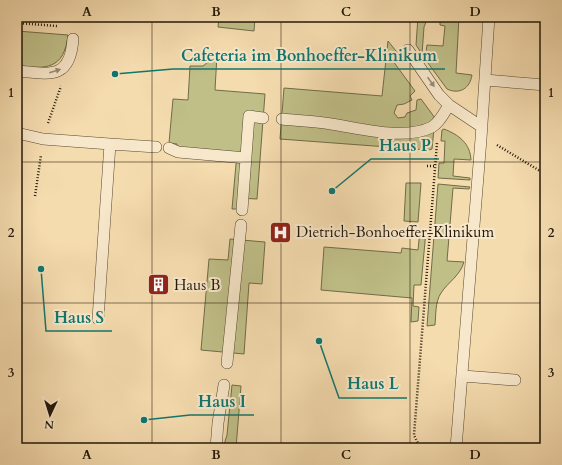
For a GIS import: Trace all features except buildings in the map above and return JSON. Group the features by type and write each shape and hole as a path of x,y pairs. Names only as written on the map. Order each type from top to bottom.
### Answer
{"lane":[{"path":"456,448 486,80 489,17"},
{"path":"17,71 43,74 55,72 63,68 72,56 73,39"},
{"path":"408,50 439,95 449,106 482,127"},
{"path":"486,80 545,85"},
{"path":"282,119 331,124 384,133 408,132 431,127 439,122 449,106"},
{"path":"242,210 249,116 263,118"},
{"path":"17,133 43,139 156,147"},
{"path":"98,319 110,144"},
{"path":"169,148 178,152 246,158"},
{"path":"227,363 241,225"},
{"path":"463,376 515,380"},
{"path":"216,448 224,385"}],"path":[{"path":"17,23 57,26"},
{"path":"35,196 43,139 63,81"},
{"path":"420,448 414,435 439,122"},
{"path":"427,166 435,166"}],"shaded area":[{"path":"219,17 255,17 254,31 218,27"},
{"path":"418,17 428,17 424,27 422,54 416,45"},
{"path":"440,17 459,17 456,73 472,75 467,87 460,91 452,91 447,89 425,59 427,45 443,46 445,26 440,25"},
{"path":"17,31 68,35 66,47 58,61 52,65 45,67 17,66"},
{"path":"388,41 400,56 393,61 415,91 410,96 412,100 404,104 397,105 394,113 398,118 405,117 407,113 416,110 417,100 421,99 435,118 432,149 428,150 280,139 284,88 382,96"},
{"path":"217,55 215,90 265,94 257,199 239,198 238,209 232,209 237,153 177,148 177,144 169,143 173,99 188,100 190,66 203,66"},
{"path":"444,129 463,140 470,154 471,160 454,159 453,176 470,178 470,180 438,178 439,163 444,163 445,141 441,141 442,130"},
{"path":"406,183 421,183 418,222 404,221"},
{"path":"438,184 470,187 469,189 453,188 447,261 464,262 460,271 439,297 436,309 435,325 427,326"},
{"path":"420,230 426,231 421,285 414,285 413,306 419,307 418,321 411,322 412,298 321,290 324,247 401,253 402,248 418,250"},
{"path":"230,239 265,242 262,284 249,283 244,354 201,350 209,259 228,260"},
{"path":"232,385 241,386 236,448 223,448 227,435"}],"place":[{"name":"Cafeteria im Bonhoeffer-Klinikum","path":"115,74"},
{"name":"Haus P","path":"332,191"},
{"name":"Dietrich-Bonhoeffer-Klinikum","path":"281,232"},
{"name":"Haus S","path":"41,269"},
{"name":"Haus B","path":"159,285"},
{"name":"Haus L","path":"319,341"},
{"name":"Haus I","path":"144,420"}]}
